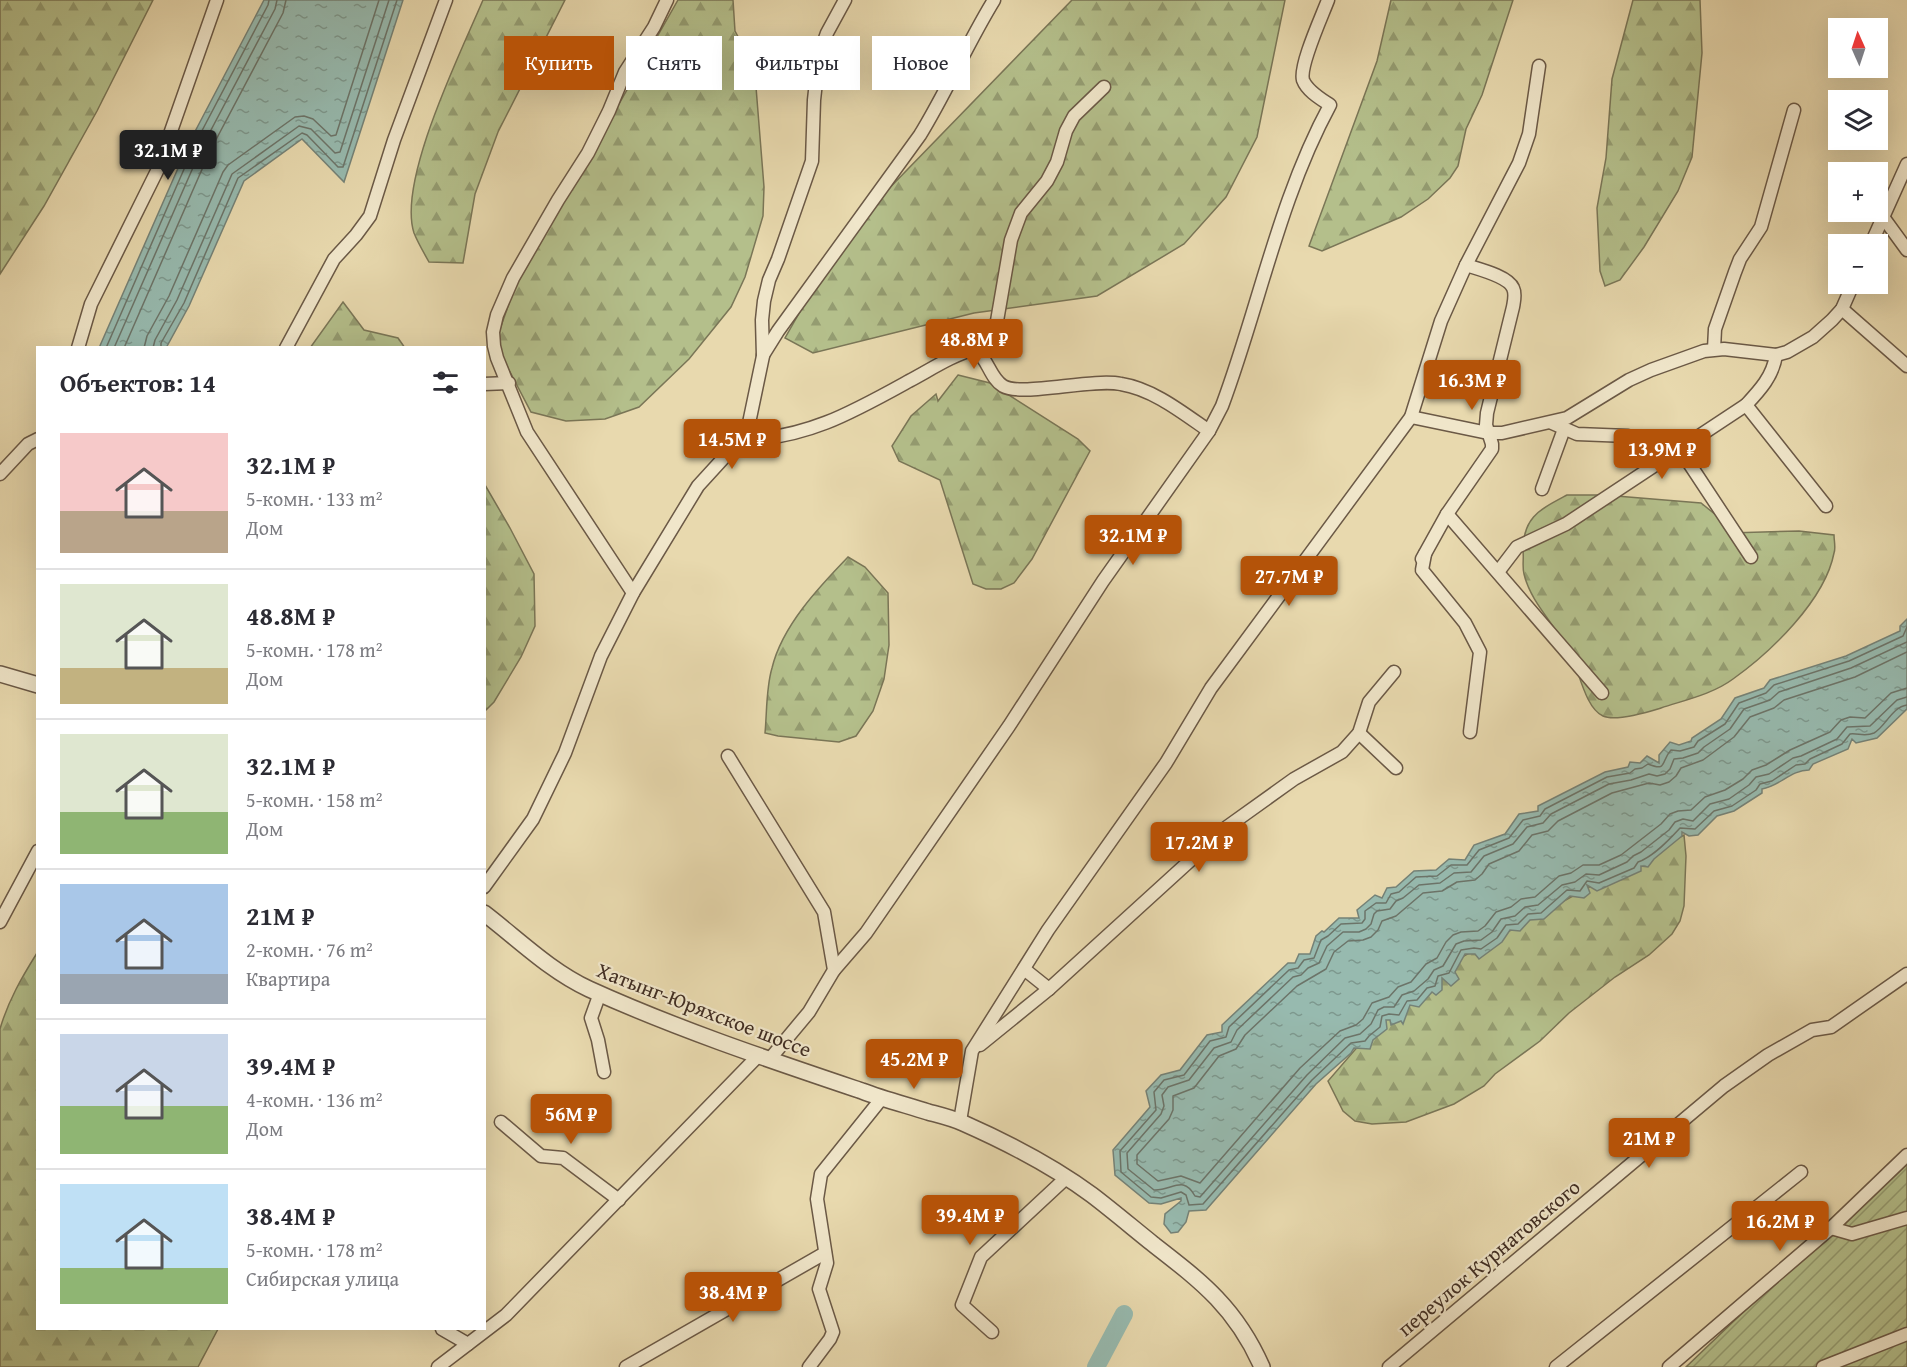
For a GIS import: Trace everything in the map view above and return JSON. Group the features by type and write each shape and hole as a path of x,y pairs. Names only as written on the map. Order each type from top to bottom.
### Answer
{"street":[{"path":"79,346 91,304 157,171 217,0"},
{"path":"287,346 334,259 356,236 370,216 394,140 446,0"},
{"path":"633,593 527,432 494,346 493,332 513,278 588,153 625,72 654,27 667,0"},
{"path":"486,884 533,819 565,753 601,656 633,593 698,486 740,440 749,423 763,356 762,320 769,280 812,161 812,121 818,64 827,33 845,0"},
{"path":"763,356 778,331 920,135 938,106 968,44 994,0"},
{"path":"438,1367 506,1315 809,1012 834,970 873,923 1009,726 1103,581 1209,431 1233,377 1306,154 1330,105 1303,81 1303,67 1328,0"},
{"path":"960,1121 972,1051 1048,930 1166,763 1210,688 1411,417 1442,321 1466,265 1519,163 1528,134 1539,66"},
{"path":"740,440 782,437 849,414 923,373 975,349 992,330 996,321 1011,240 1021,213 1047,181 1057,162 1066,131 1074,116 1104,87"},
{"path":"1714,349 1715,329 1740,259 1761,227 1794,110"},
{"path":"1888,206 1907,164"},
{"path":"1887,222 1907,250"},
{"path":"1466,265 1503,278 1510,282 1514,289 1513,307 1487,413 1492,449 1447,514 1423,556 1422,570 1465,623 1480,652 1470,732"},
{"path":"1542,489 1558,426 1567,418 1582,411 1615,388 1651,370 1714,349 1776,355 1787,352 1813,337 1842,309 1849,294"},
{"path":"1842,309 1907,366"},
{"path":"975,349 983,355 1000,385 1010,389 1024,390 1100,382 1121,384 1143,390 1209,431"},
{"path":"1498,572 1517,547 1566,524 1746,405 1763,387 1771,373 1776,355"},
{"path":"486,384 509,383"},
{"path":"1746,405 1826,506"},
{"path":"1411,417 1488,433 1558,426 1577,434 1628,436 1685,457 1751,557"},
{"path":"0,474 28,444 36,440"},
{"path":"1447,514 1602,693"},
{"path":"972,1051 1049,989 1227,827 1294,779 1342,752 1359,733 1369,702 1394,672"},
{"path":"0,674 36,684"},
{"path":"1359,733 1396,768"},
{"path":"728,756 824,912 834,970"},
{"path":"0,922 36,855"},
{"name":"Хатынг-Юряхское шоссе","path":"486,915 552,967 587,988 673,1024 764,1058 882,1098 960,1121 1066,1178 1091,1194 1204,1284 1226,1307 1253,1347 1262,1367"},
{"path":"1024,969 1049,989"},
{"name":"переулок Курнатовского","path":"1389,1367 1724,1086 1768,1055 1812,1030 1831,1027 1907,975"},
{"path":"600,993 591,1018 604,1072"},
{"path":"809,1367 831,1339 833,1332 819,1289 828,1263 817,1199 821,1174 882,1098"},
{"path":"501,1122 541,1156 563,1158 619,1200"},
{"path":"1677,1365 1831,1228 1907,1155"},
{"path":"1556,1367 1801,1172"},
{"path":"992,1332 962,1305 981,1257 1066,1178"},
{"path":"1831,1228 1852,1234 1907,1218"},
{"path":"627,1367 825,1253"},
{"path":"444,1330 468,1344"},
{"path":"1823,1367 1907,1334"}],"green space":[{"path":"0,0 153,0 97,111 44,206 0,274"},
{"path":"483,0 565,0 547,36 504,36 504,90 519,90 498,132 475,194 463,263 429,262 414,233 411,210 423,150 447,83"},
{"path":"678,0 733,0 735,31 738,36 734,36 734,90 756,90 764,187 763,216 745,277 731,307 689,359 639,407 605,419 566,421 531,412 499,351 499,332 514,289 627,90 722,90 722,36 658,36"},
{"path":"1072,0 1285,0 1257,137 1226,197 1184,244 1097,296 974,313 813,353 785,338 834,252 873,205"},
{"path":"1391,0 1513,0 1482,95 1466,129 1458,166 1450,178 1428,199 1401,217 1322,251 1309,246 1377,61"},
{"path":"1633,0 1700,0 1702,53 1692,157 1678,191 1644,247 1620,280 1605,286 1600,271 1597,208 1606,158 1612,79"},
{"path":"343,302 364,330 398,338 404,346 311,346"},
{"path":"958,375 990,383 1078,439 1090,451 1032,559 1014,583 1001,589 986,589 973,584 940,480 899,461 892,446 911,416 936,394 938,401"},
{"path":"486,487 534,574 535,626 521,657 494,702 486,710"},
{"path":"1567,495 1604,495 1701,503 1721,519 1729,533 1799,531 1834,535 1835,551 1829,571 1808,606 1779,640 1748,668 1708,693 1632,716 1609,718 1597,712 1587,697 1565,643 1532,595 1523,571 1524,539 1530,522 1541,510"},
{"path":"848,557 865,567 888,593 889,645 884,679 873,711 856,736 839,742 765,733 770,676 784,637 814,594"},
{"path":"1684,835 1686,856 1684,906 1680,921 1672,934 1649,955 1615,977 1569,1013 1540,1041 1495,1074 1484,1086 1454,1104 1406,1122 1372,1124 1355,1121 1343,1111 1328,1081 1411,985"},
{"path":"36,955 36,1330 217,1330 198,1367 0,1367 0,1029 26,971"},
{"path":"1907,1155 1907,1367 1686,1367"}],"water":[{"path":"264,0 403,0 344,182 302,139 244,181 189,306 167,346 100,346 190,141"},
{"path":"1907,619 1907,709 1877,738 1856,743 1852,739 1848,749 1813,764 1809,770 1762,789 1762,793 1734,811 1717,816 1698,835 1689,836 1682,832 1682,836 1654,859 1648,867 1641,866 1641,871 1597,891 1587,885 1590,893 1584,898 1570,896 1544,919 1530,920 1520,931 1510,930 1502,942 1479,959 1475,954 1465,954 1455,972 1459,979 1451,986 1442,978 1442,990 1436,995 1432,992 1419,1007 1410,1005 1403,1024 1401,1021 1391,1025 1390,1020 1386,1020 1387,1029 1373,1040 1370,1049 1354,1048 1316,1084 1206,1210 1189,1211 1186,1222 1178,1232 1171,1233 1164,1224 1165,1214 1181,1201 1181,1198 1161,1204 1149,1203 1115,1175 1113,1150 1150,1107 1146,1091 1161,1075 1180,1070 1207,1035 1222,1032 1222,1025 1288,963 1295,963 1299,954 1310,954 1316,936 1339,918 1359,918 1357,910 1375,895 1382,898 1387,888 1396,887 1414,871 1436,870 1449,859 1465,860 1474,845 1505,834 1519,814 1538,811 1538,806 1605,772 1628,767 1630,762 1640,763 1647,756 1659,763 1659,755 1670,742 1679,745 1691,741 1692,738 1721,719 1735,698 1764,688 1770,680 1846,656 1900,631 1900,626"}],"waterway":[{"path":"1096,1367 1124,1314"}]}
